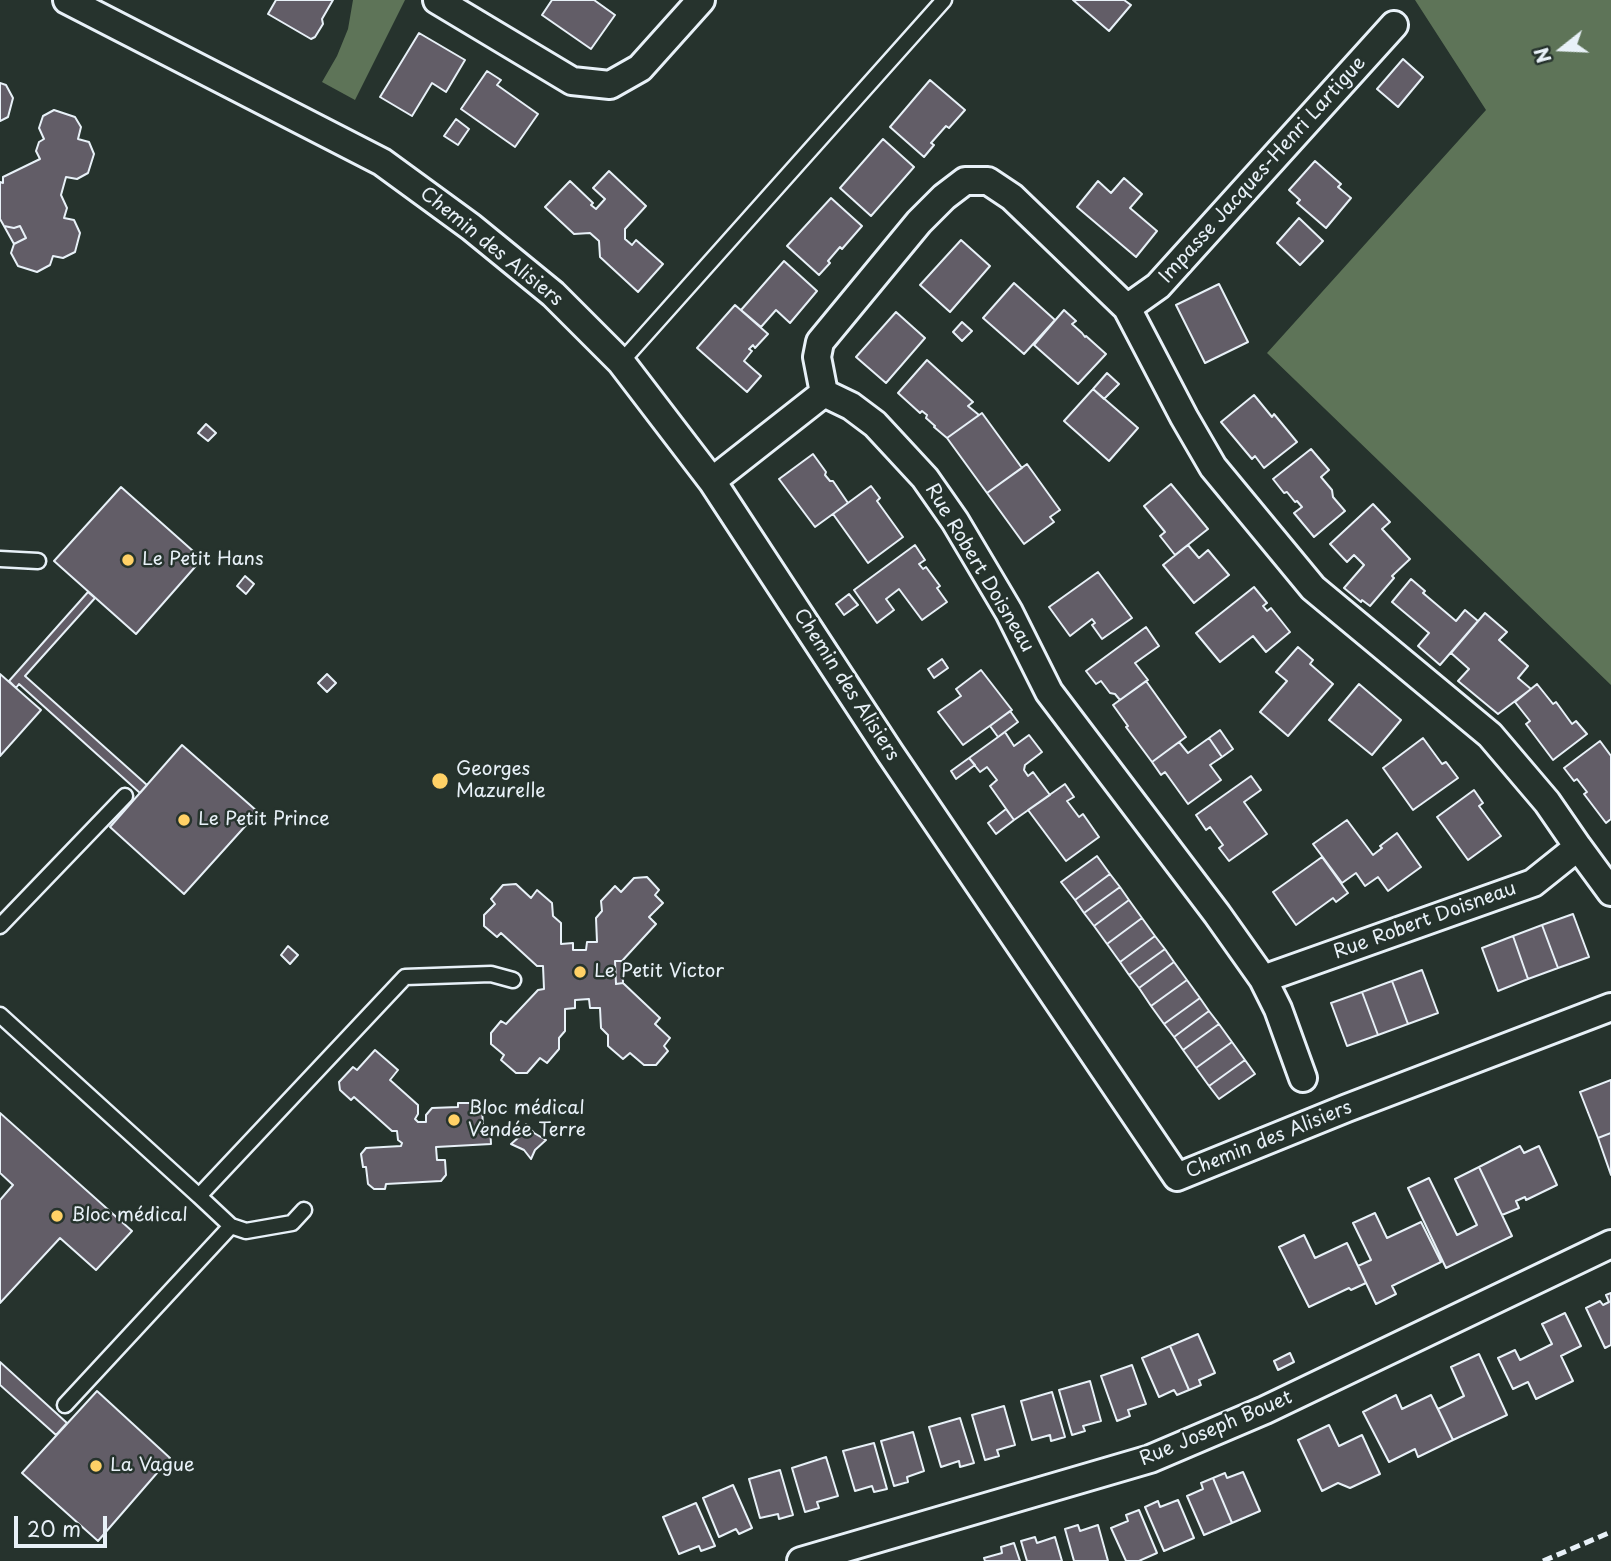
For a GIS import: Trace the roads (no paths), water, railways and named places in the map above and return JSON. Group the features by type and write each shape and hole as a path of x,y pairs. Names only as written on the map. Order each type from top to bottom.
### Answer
{"street":[{"name":"Chemin des Alisiers","path":"67,0 382,162 471,227 543,286 621,362 712,481 898,764 1177,1177 1346,1108 1611,1007"},
{"path":"437,0 572,81 610,85 640,68 701,0"},
{"name":"Impasse Jacques-Henri Lartigue","path":"1127,307 1158,286 1394,25"},
{"path":"712,481 824,393 817,357 820,342 919,222 965,181 988,181 1012,197 1127,307 1213,467 1313,589 1490,735 1547,802 1611,892"},
{"name":"Rue Robert Doisneau","path":"824,393 851,405 875,424 925,478 956,521 1009,612 1049,692 1264,979 1533,883 1578,848"},
{"path":"1264,979 1303,1077"},
{"name":"Rue Joseph Bouet","path":"801,1561 1150,1459 1265,1410 1611,1244"}],"lane":[{"path":"621,362 944,0"},
{"path":"0,559 38,561"},
{"path":"0,926 125,796"},
{"path":"200,1196 405,977 491,974 513,980"},
{"path":"3,1023 231,1226 246,1231 292,1223 304,1210"},
{"path":"65,1405 231,1226"}],"railway":[{"path":"1543,1561 1611,1532"}],"place":[{"name":"Le Petit Hans","path":"128,560"},
{"name":"Georges Mazurelle","path":"440,781"},
{"name":"Le Petit Prince","path":"184,820"},
{"name":"Le Petit Victor","path":"580,972"},
{"name":"Bloc médical Vendée Terre","path":"454,1120"},
{"name":"Bloc médical","path":"57,1216"},
{"name":"La Vague","path":"96,1466"}]}
